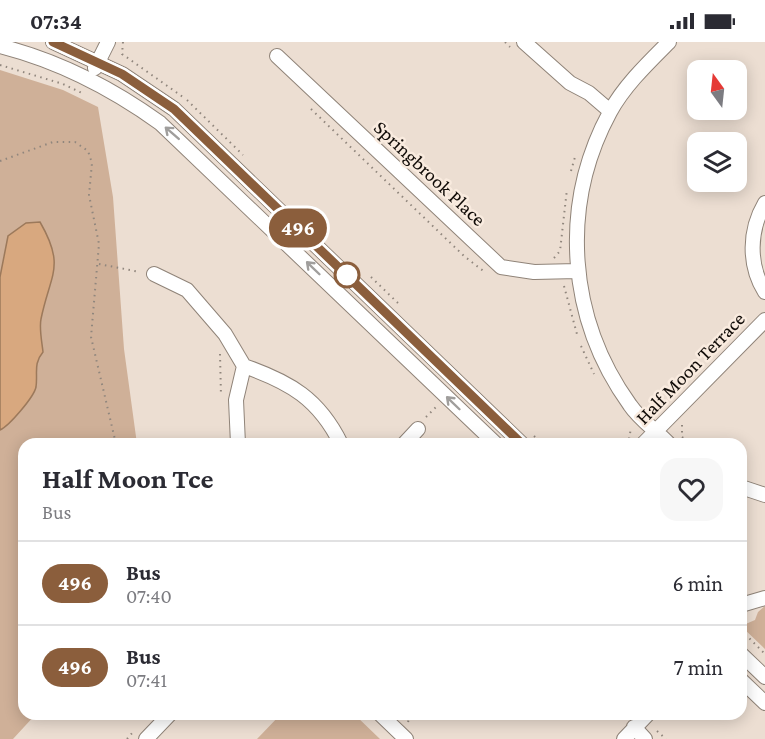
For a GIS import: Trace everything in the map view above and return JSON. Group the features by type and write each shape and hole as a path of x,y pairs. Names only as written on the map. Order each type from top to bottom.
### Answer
{"street":[{"path":"53,42 99,61 146,88 201,134 516,438"},
{"path":"90,78 108,42"},
{"path":"524,42 570,83 589,93 610,111"},
{"path":"663,438 631,407 601,357 583,306 575,246 582,182 610,111 635,78 669,42"},
{"path":"0,46 24,52 90,78 125,98 183,143 489,438"},
{"name":"Springbrook Place","path":"277,56 501,267 534,272 577,271"},
{"path":"765,203 758,215 753,236 755,272 765,292"},
{"path":"154,274 187,290 225,334 244,366 285,381 330,421 337,438"},
{"name":"Half Moon Terrace","path":"649,438 765,320"},
{"path":"238,438 236,400 244,366"},
{"path":"410,438 418,429"},
{"path":"747,489 765,495"},
{"path":"747,602 765,598"},
{"path":"747,660 765,677"},
{"path":"747,686 765,703"},
{"path":"146,739 164,720"},
{"path":"390,720 406,739"},
{"path":"624,739 642,720"},
{"path":"634,728 645,739"}],"path":[{"path":"0,65 63,84 90,97"},
{"path":"0,161 53,142 75,142 88,151 92,163 89,195 99,244 91,337 115,438"},
{"path":"99,264 154,274"},
{"path":"220,351 222,401"},
{"path":"418,429 419,424 439,404"},
{"path":"683,438 682,425 690,417"},
{"path":"747,636 765,654"}],"shaded area":[{"path":"0,70 63,90 98,107 113,197 124,349 136,438 18,438 18,720 30,720 13,739 0,739"},
{"path":"40,222 48,237 54,261 54,270 40,323 43,352 37,365 34,392 15,417 0,430 0,277 8,236 26,223"},
{"path":"765,606 765,649 747,632 747,623 755,620 758,612"},
{"path":"275,720 360,720 380,739 257,739"}],"bus line":[{"name":"496","path":"53,42 99,61 146,88 174,109 516,438"}]}
